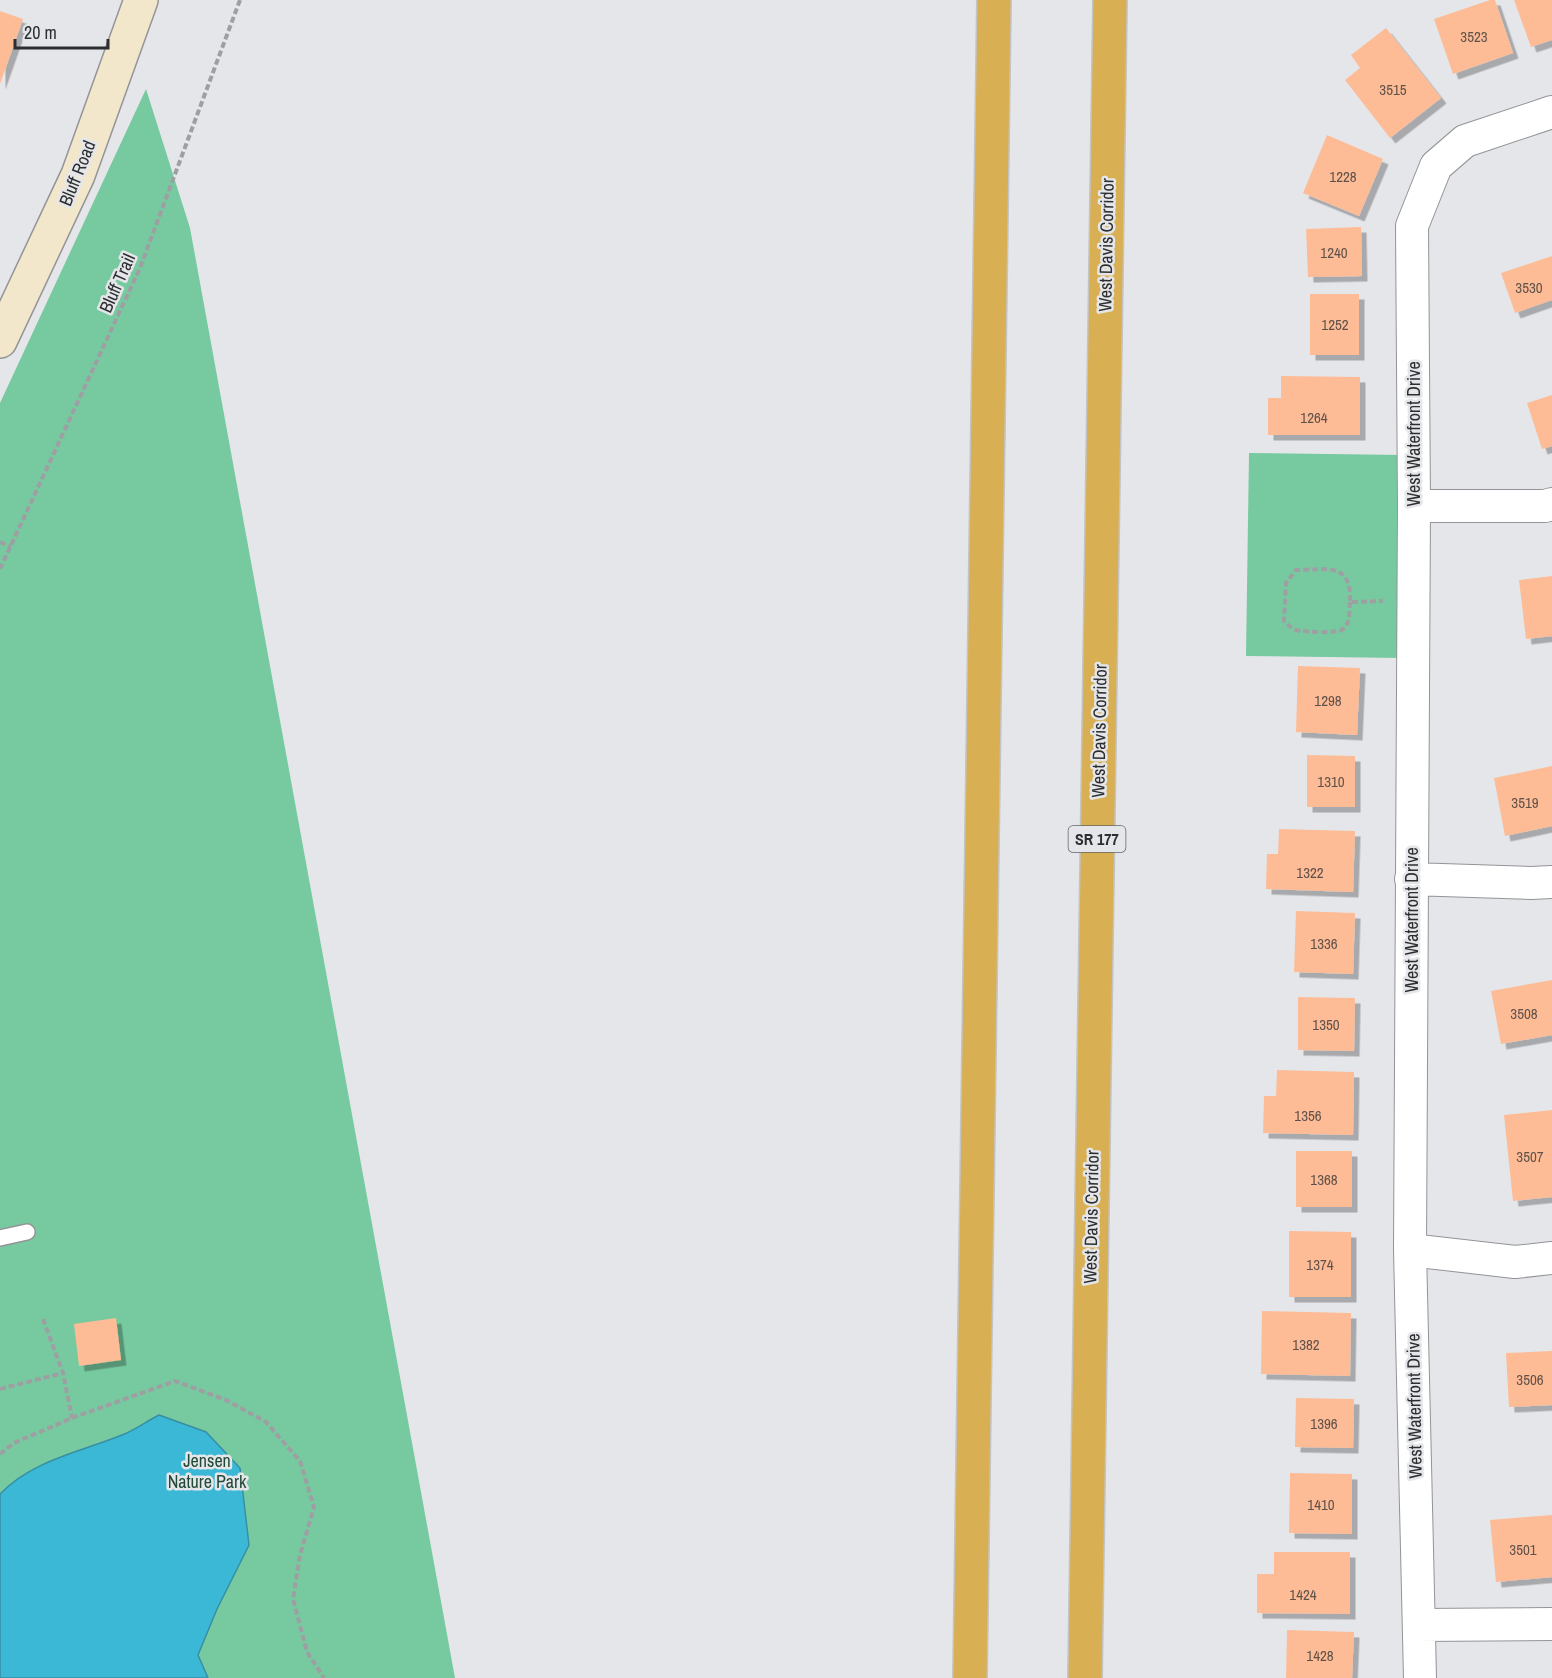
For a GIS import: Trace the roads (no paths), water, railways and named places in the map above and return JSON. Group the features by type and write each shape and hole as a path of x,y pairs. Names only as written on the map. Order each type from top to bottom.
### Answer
{"highway":[{"path":"970,1678 994,0"},
{"name":"West Davis Corridor","path":"1084,1678 1110,0"}],"main road":[{"name":"Bluff Road","path":"0,341 9,298 78,175 141,0"}],"street":[{"name":"West Waterfront Drive","path":"1420,1678 1410,1250 1414,506 1412,226 1436,166 1465,141 1552,112"},
{"path":"1414,506 1545,506 1552,504"},
{"path":"1411,879 1552,882"},
{"path":"1410,1250 1515,1262 1552,1258"},
{"path":"1419,1625 1552,1624"}],"lane":[{"path":"0,1238 27,1232"}],"water":[{"path":"159,1415 206,1432 240,1468 249,1545 217,1609 198,1655 208,1678 0,1678 0,1494 13,1482 42,1465 127,1433"}],"park label":[{"name":"Jensen Nature Park","path":"207,1470"}]}
